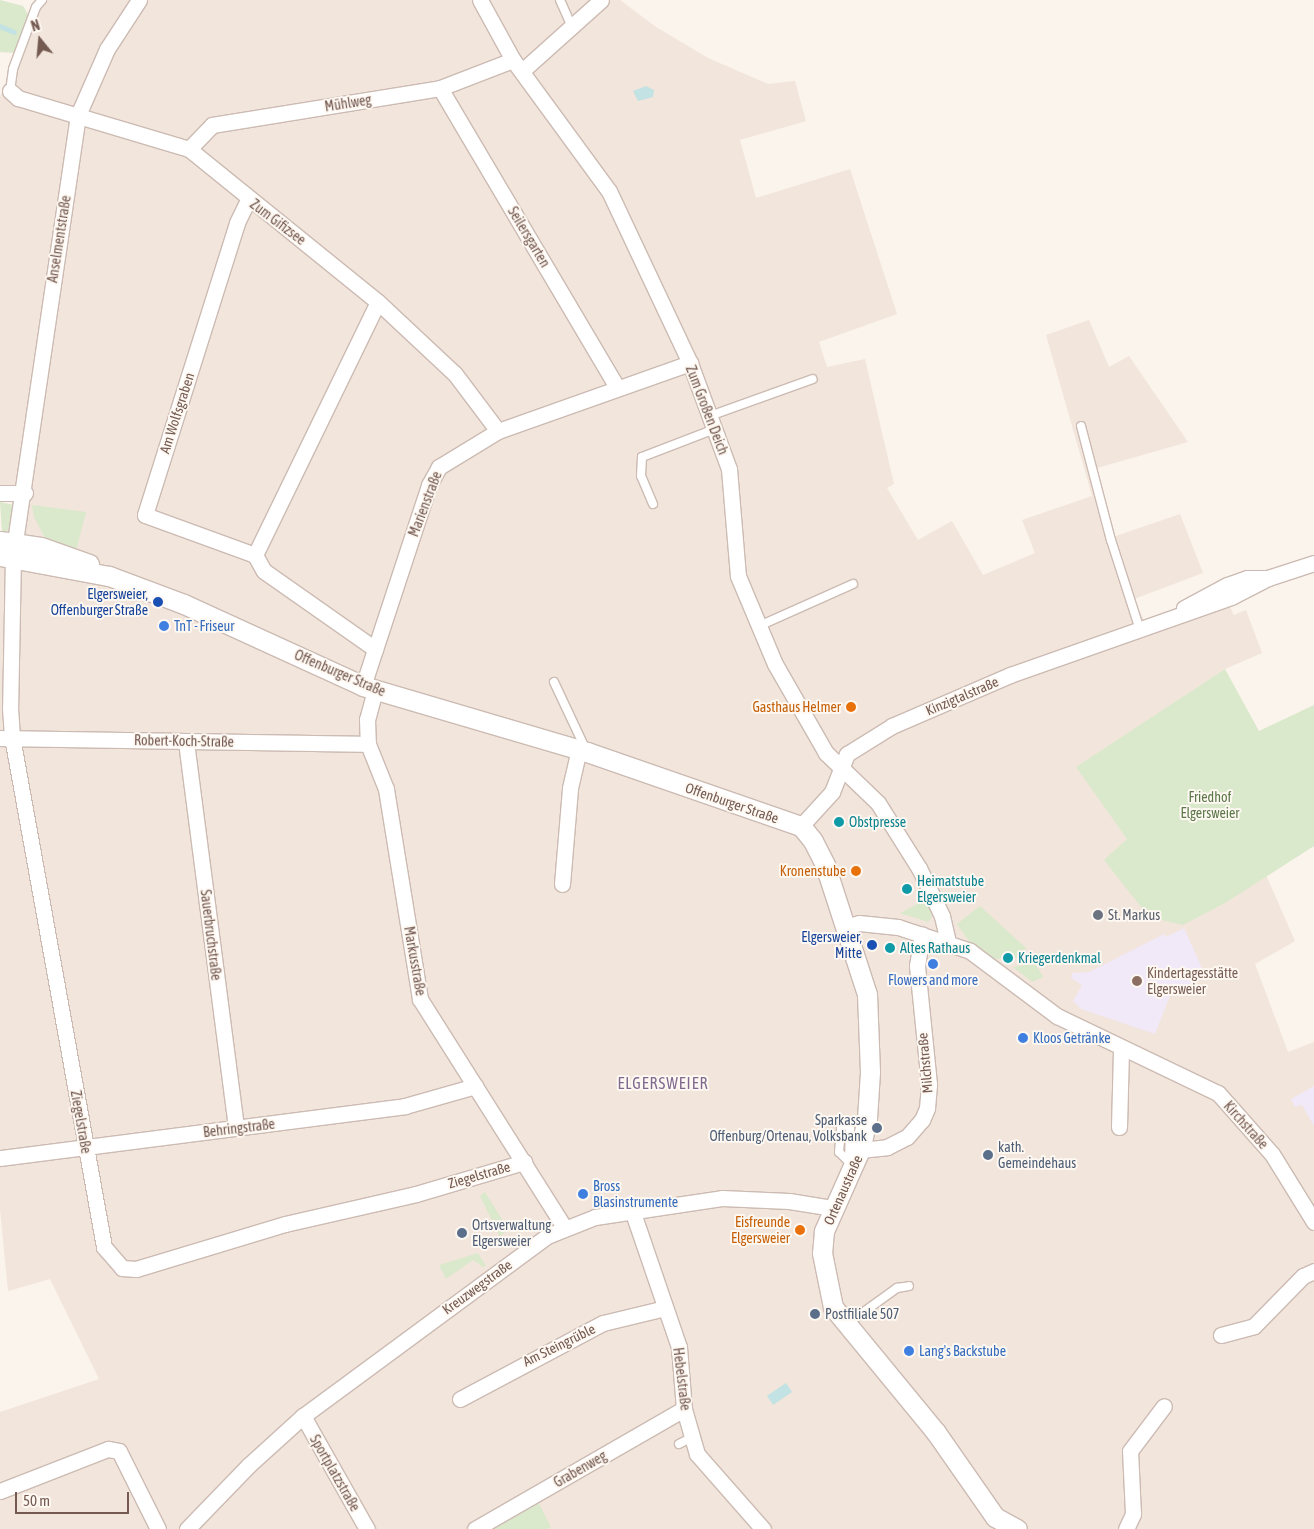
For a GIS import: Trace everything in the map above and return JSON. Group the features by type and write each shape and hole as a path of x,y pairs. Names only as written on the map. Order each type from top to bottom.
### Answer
{"street":[{"name":"Anselmentstraße","path":"7,549 24,493 78,115 107,48 139,0"},
{"name":"Zum Großen Deich","path":"480,0 518,66 609,190 690,363 729,469 738,576 775,664 826,753 840,768"},
{"path":"518,66 571,26 601,0"},
{"name":"Mühlweg","path":"189,149 212,125 440,88 518,66"},
{"name":"Seilersgarten","path":"440,88 617,387"},
{"name":"Zum Gifizsee","path":"10,91 18,98 189,149 248,200 333,263 378,302 455,374 498,430"},
{"name":"Am Wolfsgraben","path":"248,200 237,223 145,515 255,555"},
{"path":"375,649 264,571 255,555 378,302"},
{"name":"Marienstraße","path":"369,688 375,649 430,485 439,466 498,430 690,363"},
{"path":"0,493 24,493"},
{"name":"Offenburger Straße","path":"7,549 63,553 109,576 184,604 369,688 583,751 800,826"},
{"name":"Ziegelstraße","path":"7,549 10,708 6,738 104,1247 122,1268 136,1269 285,1224 416,1194 524,1162"},
{"name":"Kinzigtalstraße","path":"800,826 832,792 840,768 854,747 892,726 1002,679 1166,621 1205,594 1226,585 1247,578 1268,578 1314,563"},
{"name":"Markusstraße","path":"369,688 368,744 386,789 420,999 565,1228"},
{"name":"Robert-Koch-Straße","path":"6,738 368,744"},
{"name":"Sauerbruchstraße","path":"186,742 236,1128"},
{"path":"562,884 570,788 583,751"},
{"path":"840,768 878,803 919,868 942,916 948,942"},
{"name":"Ortenaustraße","path":"800,826 813,841 825,865 848,926 868,994 870,1072 859,1121 854,1159 824,1231 822,1253 833,1307 935,1431 995,1517 1017,1529"},
{"name":"Kirchstraße","path":"848,926 876,923 922,934 970,951 1057,1016 1121,1049 1218,1093 1272,1154 1314,1222"},
{"name":"Milchstraße","path":"854,1159 887,1148 907,1137 922,1120 927,1108 929,1084 917,966 922,934"},
{"path":"1119,1127 1121,1049"},
{"name":"Behringstraße","path":"0,1158 405,1106 475,1086"},
{"name":"Kreuzwegstraße","path":"187,1529 249,1465 303,1416 511,1262 565,1228 595,1217 722,1198 789,1201 833,1208"},
{"name":"Hebelstraße","path":"632,1210 679,1347 686,1440 697,1462 722,1492 763,1529"},
{"path":"1221,1335 1254,1326 1303,1276 1314,1271"},
{"name":"Am Steingrüble","path":"460,1399 603,1323 665,1308"},
{"path":"1126,1529 1133,1514 1130,1451 1164,1406"},
{"name":"Grabenweg","path":"476,1529 684,1410"},
{"name":"Sportplatzstraße","path":"303,1416 367,1529"},
{"path":"0,1491 108,1449 119,1451 158,1529"}],"lane":[{"path":"10,91 13,69 36,7 42,0"},
{"path":"560,0 571,26"},
{"path":"653,504 641,476 642,457 712,423 813,380"},
{"path":"1081,426 1111,540 1140,630"},
{"path":"759,626 853,584"},
{"path":"554,682 583,751"},
{"path":"847,1324 897,1288 909,1286"}],"shaded area":[{"path":"36,0 620,0 656,27 708,58 768,84 795,81 806,121 740,140 756,198 850,169 897,314 819,342 827,367 865,359 894,484 887,488 918,540 952,521 983,575 1035,553 1022,520 1092,496 1046,335 1089,320 1109,367 1129,356 1188,442 1097,468 1113,537 1180,514 1203,573 1134,599 1150,634 1229,605 1234,615 1246,610 1262,653 1225,669 1077,767 1127,839 1105,861 1225,903 1266,875 1295,941 1255,964 1288,1052 1314,1042 1314,1529 0,1529 0,1412 99,1379 50,1279 8,1291 0,1209 0,563 5,563 16,489 0,488 0,97"},
{"name":"Kindertagesstätte Elgersweier","path":"1184,928 1206,977 1171,993 1155,1034 1081,1009 1073,1001 1082,985 1071,978 1072,973 1089,972 1164,934 1166,937"},
{"path":"1314,1086 1314,1126 1302,1105 1295,1107 1291,1099"}],"green space":[{"path":"0,0 23,6 29,16 16,53 0,52"},
{"path":"0,502 14,505 10,529 2,534"},
{"path":"32,505 86,512 76,551 45,538 34,517"},
{"name":"Friedhof Elgersweier","path":"1225,669 1259,731 1314,705 1314,846 1225,903 1183,925 1149,917 1104,860 1127,839 1076,767"},
{"path":"927,899 932,917 928,922 900,913"},
{"path":"980,906 1026,948 1025,957 993,959 971,944 957,924"},
{"path":"1035,963 1043,977 1032,982 1013,967"},
{"path":"485,1192 508,1229 500,1237 480,1196"},
{"path":"478,1253 486,1266 483,1267 473,1260 446,1279 439,1265"},
{"path":"537,1500 551,1527 548,1529 487,1529"}],"water":[{"path":"646,86 654,90 653,97 638,101 633,91"},
{"path":"786,1383 792,1392 773,1405 767,1396"}],"waterway":[{"path":"0,26 14,32"}],"place":[{"name":"Elgersweier, Offenburger Straße","path":"158,602"},
{"name":"TnT - Friseur","path":"164,626"},
{"name":"Gasthaus Helmer","path":"851,707"},
{"name":"Obstpresse","path":"839,822"},
{"name":"Kronenstube","path":"856,871"},
{"name":"Heimatstube Elgersweier","path":"907,889"},
{"name":"St. Markus","path":"1098,915"},
{"name":"Elgersweier, Mitte","path":"872,945"},
{"name":"Altes Rathaus","path":"890,948"},
{"name":"Kriegerdenkmal","path":"1008,958"},
{"name":"Flowers and more","path":"933,964"},
{"name":"Kindertagesstätte Elgersweier","path":"1137,981"},
{"name":"Kloos Getränke","path":"1023,1038"},
{"name":"Sparkasse Offenburg/Ortenau, Volksbank","path":"877,1128"},
{"name":"kath. Gemeindehaus","path":"988,1155"},
{"name":"Bross Blasinstrumente","path":"583,1194"},
{"name":"Eisfreunde Elgersweier","path":"800,1230"},
{"name":"Ortsverwaltung Elgersweier","path":"462,1233"},
{"name":"Postfiliale 507","path":"815,1314"},
{"name":"Lang's Backstube","path":"909,1351"}],"district":[{"name":"ELGERSWEIER","path":"663,1083"}]}
